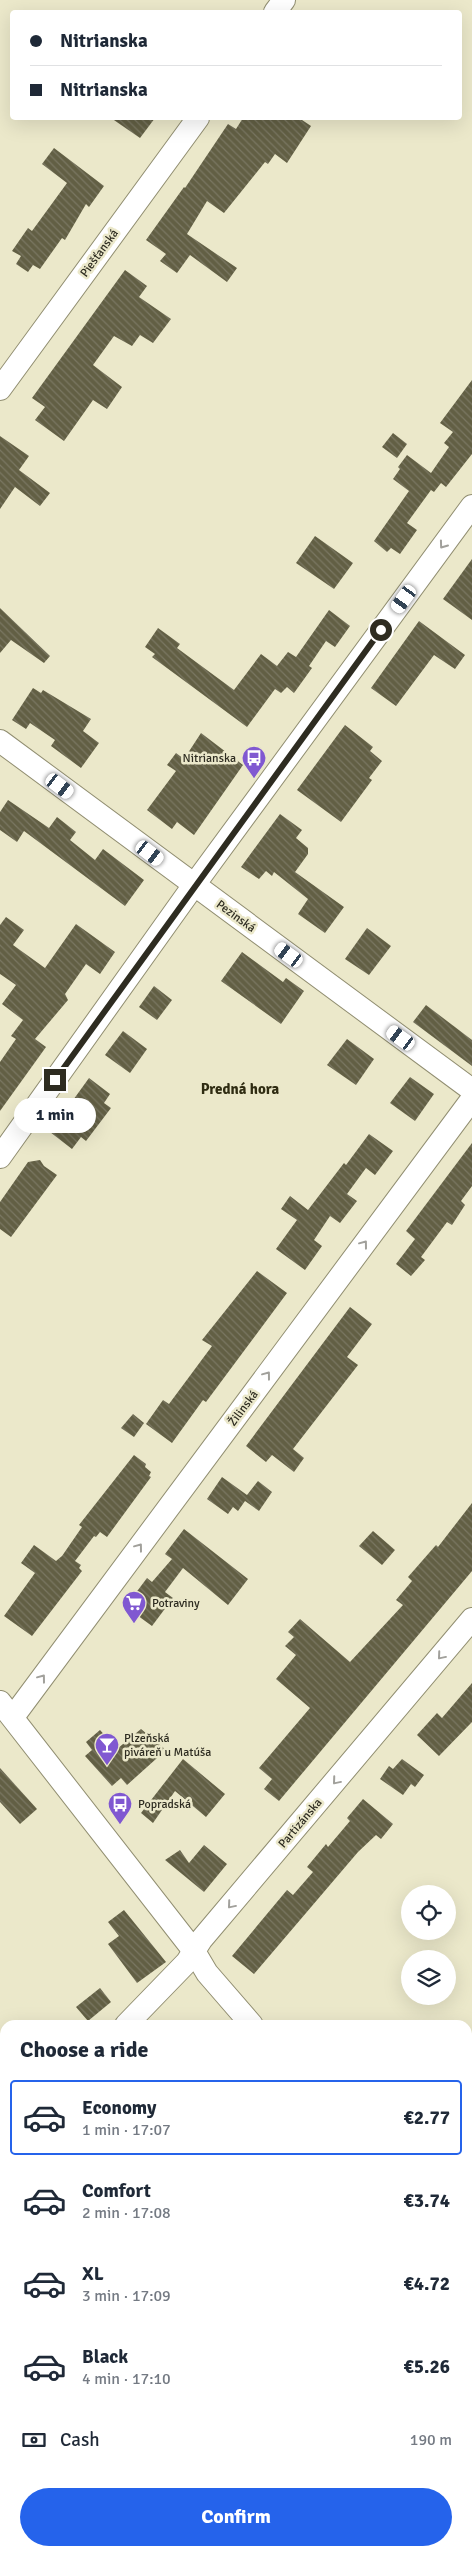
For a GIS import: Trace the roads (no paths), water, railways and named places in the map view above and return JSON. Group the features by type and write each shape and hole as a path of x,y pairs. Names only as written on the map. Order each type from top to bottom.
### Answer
{"street":[{"name":"Piešťanská","path":"0,389 197,120"},
{"path":"0,1157 194,885 472,506"},
{"name":"Pezinská","path":"0,741 472,1090"},
{"name":"Žilinská","path":"7,1709 472,1099"},
{"name":"Partizánska","path":"131,2020 187,1962 194,1951 472,1619"},
{"path":"7,1709 194,1951 207,1973 248,2020"}],"place":[{"name":"Nitrianska","path":"254,779"},
{"name":"Potraviny","path":"134,1624"},
{"name":"Plzeňská piváreň u Matúša","path":"107,1766"},
{"name":"Popradská","path":"120,1825"}],"district":[{"name":"Predná hora","path":"240,1089"}]}
